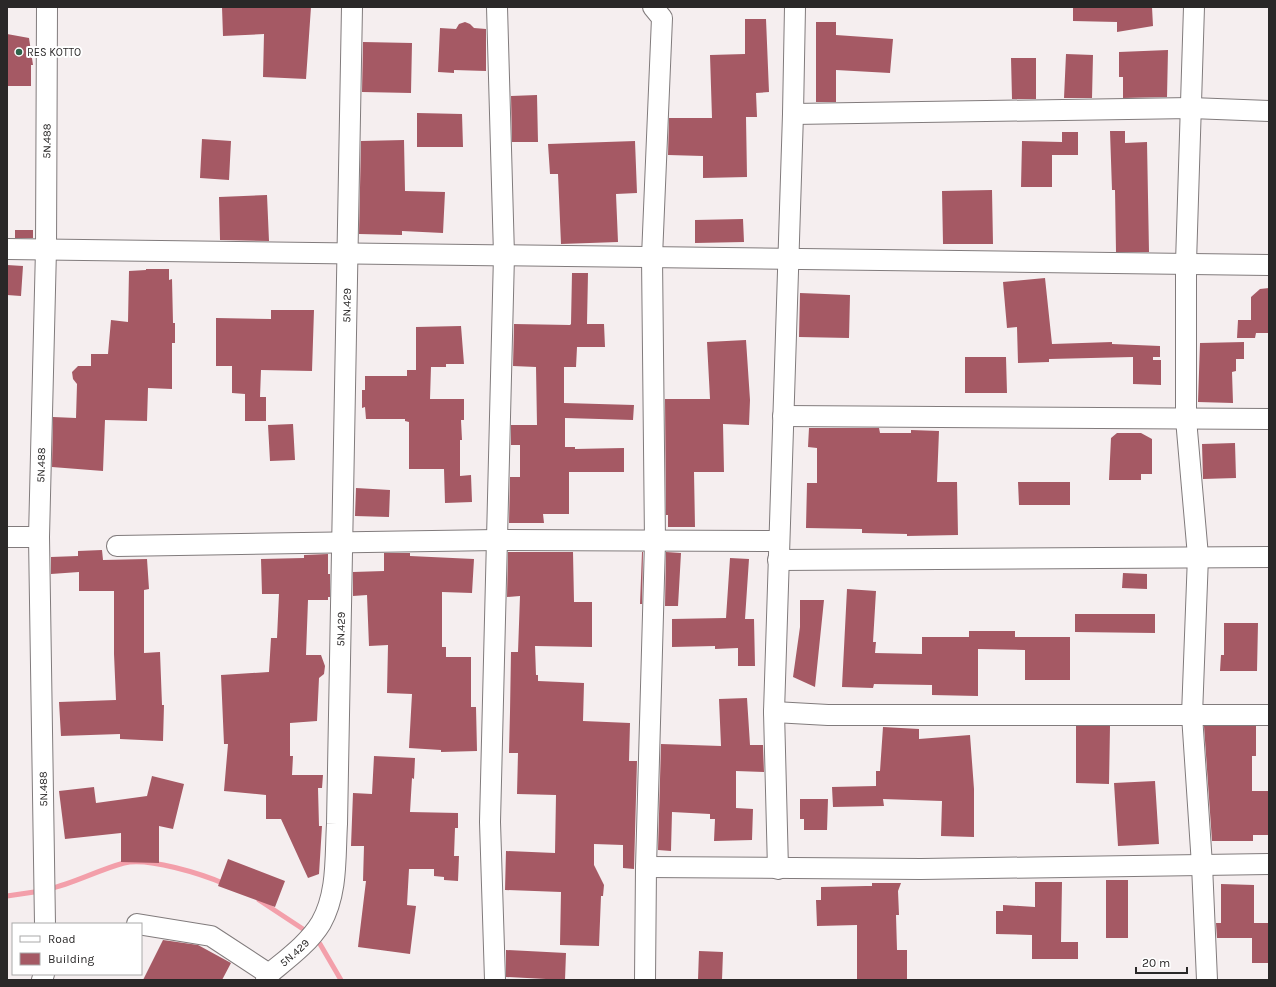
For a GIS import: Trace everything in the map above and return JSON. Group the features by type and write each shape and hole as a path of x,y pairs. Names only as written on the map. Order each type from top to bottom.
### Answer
{"street":[{"name":"5N.488","path":"45,923 39,537 46,249 47,7"},
{"name":"5N.429","path":"268,977 304,944 321,922 333,888 337,824 352,7"},
{"path":"495,980 490,822 504,255 497,7"},
{"path":"645,980 646,867 655,542 652,257 662,18 653,7"},
{"path":"778,869 774,712 795,7"},
{"path":"1194,7 1186,263 1186,419 1198,556 1192,715 1202,865 1207,980"},
{"path":"793,114 1191,108 1269,111"},
{"path":"7,249 1269,265"},
{"path":"783,416 1269,419"},
{"path":"7,537 39,537"},
{"path":"117,546 497,540 655,542 779,550 1269,557"},
{"path":"774,712 828,715 1269,715"},
{"path":"646,867 921,869 1269,864"},
{"path":"142,925 211,936 268,977"}],"building":[{"path":"222,7 311,7 306,79 263,77 264,34 223,36"},
{"path":"1073,7 1152,7 1153,26 1117,32 1117,22 1073,21"},
{"path":"745,19 766,19 769,92 756,93 757,117 746,117 747,177 703,178 703,156 668,155 669,118 712,118 710,55 745,54"},
{"path":"465,22 474,28 486,29 486,71 454,70 454,73 438,72 440,28 456,29 459,24"},
{"path":"816,22 836,22 836,35 893,39 890,73 836,70 836,102 816,102"},
{"path":"7,34 29,38 33,65 31,65 31,86 7,86"},
{"path":"363,42 412,43 411,93 362,92"},
{"path":"1168,50 1167,97 1123,98 1123,77 1119,77 1119,52"},
{"path":"1066,54 1093,55 1092,98 1064,98"},
{"path":"1011,58 1036,58 1036,99 1012,99"},
{"path":"537,95 538,142 512,142 511,96"},
{"path":"417,113 462,114 463,147 417,147"},
{"path":"1110,131 1125,131 1125,143 1147,142 1149,252 1116,252 1115,190 1112,190"},
{"path":"1062,132 1078,132 1078,155 1052,155 1052,187 1021,187 1022,141 1062,142"},
{"path":"202,139 231,141 229,180 200,178"},
{"path":"404,140 405,191 445,192 443,233 402,231 402,235 359,234 361,141"},
{"path":"635,141 637,193 616,194 618,242 561,244 558,174 550,174 548,144"},
{"path":"992,190 993,244 943,244 942,191"},
{"path":"267,195 269,241 220,240 219,197"},
{"path":"743,219 744,242 695,243 695,220"},
{"path":"15,230 33,230 33,238 15,238"},
{"path":"7,265 23,266 21,296 7,295"},
{"path":"169,269 169,280 172,279 175,343 172,343 172,389 148,388 147,421 105,420 103,471 52,467 53,417 76,418 77,384 73,379 72,372 78,366 91,366 91,354 108,354 111,320 128,322 129,271"},
{"path":"572,273 588,273 587,324 604,324 605,347 577,347 576,367 564,367 564,403 634,405 633,420 565,418 565,447 575,447 575,449 624,448 624,472 569,472 569,514 543,514 544,523 509,523 510,477 520,477 520,445 511,445 511,425 537,425 536,367 513,366 514,324 570,325"},
{"path":"1045,278 1052,344 1112,342 1112,344 1160,346 1160,357 1153,357 1153,360 1161,360 1161,385 1133,384 1133,357 1049,359 1049,362 1018,363 1017,327 1007,328 1003,282"},
{"path":"1269,288 1269,333 1256,333 1255,338 1237,338 1238,320 1251,320 1251,297 1260,289"},
{"path":"800,293 850,295 849,338 799,337"},
{"path":"271,310 314,310 312,371 261,370 260,397 266,397 266,421 245,421 245,394 232,393 232,366 216,366 216,318 271,319"},
{"path":"461,326 464,364 446,364 446,367 431,367 430,399 464,399 464,420 461,420 462,440 460,440 460,476 471,475 472,502 445,503 444,469 409,469 409,422 405,421 405,419 366,419 365,407 362,408 362,390 365,390 365,376 407,376 407,370 416,370 416,327"},
{"path":"746,340 750,400 749,425 723,424 724,472 694,472 695,527 668,527 668,515 666,515 665,399 710,399 707,342"},
{"path":"1244,342 1244,359 1236,359 1236,371 1232,372 1233,403 1198,402 1200,343"},
{"path":"965,357 1006,357 1007,393 965,393"},
{"path":"293,424 295,460 270,461 268,425"},
{"path":"809,428 879,428 880,433 911,433 911,430 939,431 937,482 957,482 958,535 907,536 907,534 862,533 862,529 806,528 807,483 817,483 817,448 808,447"},
{"path":"1117,433 1141,433 1152,439 1152,474 1141,474 1141,480 1109,480 1111,438"},
{"path":"1235,443 1236,478 1203,479 1202,444"},
{"path":"1018,482 1070,482 1070,505 1019,505"},
{"path":"356,488 390,490 389,517 355,516"},
{"path":"102,550 103,560 147,559 149,589 144,590 144,653 160,652 162,705 164,705 163,741 120,739 120,734 61,736 59,702 116,700 114,591 79,591 79,572 51,574 51,557 78,556 78,551"},
{"path":"508,552 573,552 574,602 592,602 592,647 535,646 536,675 538,675 538,681 584,683 583,721 630,723 629,761 637,761 634,869 623,868 623,845 594,844 594,865 604,885 603,896 601,896 599,946 560,945 561,892 505,890 506,851 555,853 556,795 517,794 518,753 509,753 511,652 518,652 520,596 507,597"},
{"path":"642,552 642,604 640,604"},
{"path":"666,552 681,553 678,606 665,606"},
{"path":"384,553 410,553 410,556 474,559 472,593 442,592 442,647 446,647 446,657 471,657 471,707 476,707 477,751 441,752 441,750 409,748 412,694 387,693 388,645 369,646 367,595 353,596 353,572 384,571"},
{"path":"328,554 330,597 328,597 328,600 308,600 306,655 321,655 325,666 324,674 319,678 317,721 290,723 290,756 293,756 292,775 323,775 322,788 318,788 319,826 322,826 319,874 308,878 281,819 266,819 266,795 224,791 228,744 224,744 221,675 269,672 271,638 277,638 279,594 262,594 261,559 304,558 304,555"},
{"path":"730,558 749,559 745,619 754,619 755,666 738,666 738,648 715,649 715,646 672,647 672,619 726,618"},
{"path":"1123,573 1147,574 1147,589 1122,588"},
{"path":"847,589 876,591 873,642 876,642 875,653 922,654 922,637 969,637 969,631 1015,631 1015,637 1070,637 1070,680 1025,680 1025,650 978,649 978,696 932,695 932,685 874,684 873,688 842,687"},
{"path":"800,600 824,600 815,687 793,677 800,627"},
{"path":"1075,614 1155,614 1155,633 1075,632"},
{"path":"1224,623 1258,623 1257,671 1220,671 1221,655 1224,655"},
{"path":"747,698 750,745 763,745 764,772 736,771 736,808 753,809 752,840 714,841 715,819 710,819 710,814 672,812 671,851 658,850 661,744 721,746 719,699"},
{"path":"1076,726 1110,726 1109,784 1076,783"},
{"path":"1204,726 1256,726 1256,756 1252,756 1252,791 1269,791 1269,835 1253,835 1253,841 1212,841"},
{"path":"883,727 919,729 919,739 970,735 974,789 974,837 941,836 942,801 883,799 884,806 833,807 832,787 876,786 876,771 880,771"},
{"path":"374,756 415,758 410,812 458,813 458,828 455,828 454,856 459,856 458,881 444,880 444,877 434,876 434,869 409,869 407,905 416,906 410,954 358,947 366,881 363,881 364,846 351,846 353,793 372,794"},
{"path":"152,776 184,784 173,829 159,826 159,863 121,862 121,833 65,839 59,791 94,787 96,803 147,796"},
{"path":"1155,781 1159,844 1118,846 1114,783"},
{"path":"800,799 828,799 827,830 804,830 804,819 800,819"},
{"path":"228,859 285,881 275,907 218,886"},
{"path":"1106,880 1128,880 1128,938 1106,938"},
{"path":"1035,882 1062,882 1061,942 1078,942 1078,959 1032,959 1032,935 996,934 996,911 1003,911 1003,905 1035,907"},
{"path":"872,883 901,883 898,891 899,915 896,915 897,950 907,950 907,980 857,980 857,925 817,926 816,900 821,900 821,887 872,886"},
{"path":"1221,884 1254,885 1254,923 1269,923 1269,963 1252,963 1252,938 1217,938 1216,923 1221,923"},
{"path":"163,940 198,945 231,963 222,980 143,980"},
{"path":"506,950 566,953 565,980 506,977"},
{"path":"699,951 723,952 722,980 698,980"}],"waterway":[{"path":"49,889 114,866 134,862 160,864 225,884"},
{"path":"7,896 41,891"},
{"path":"259,900 309,933"},
{"path":"315,939 320,944 341,980"}],"place":[{"name":"RES KOTTO","path":"19,52"}]}
